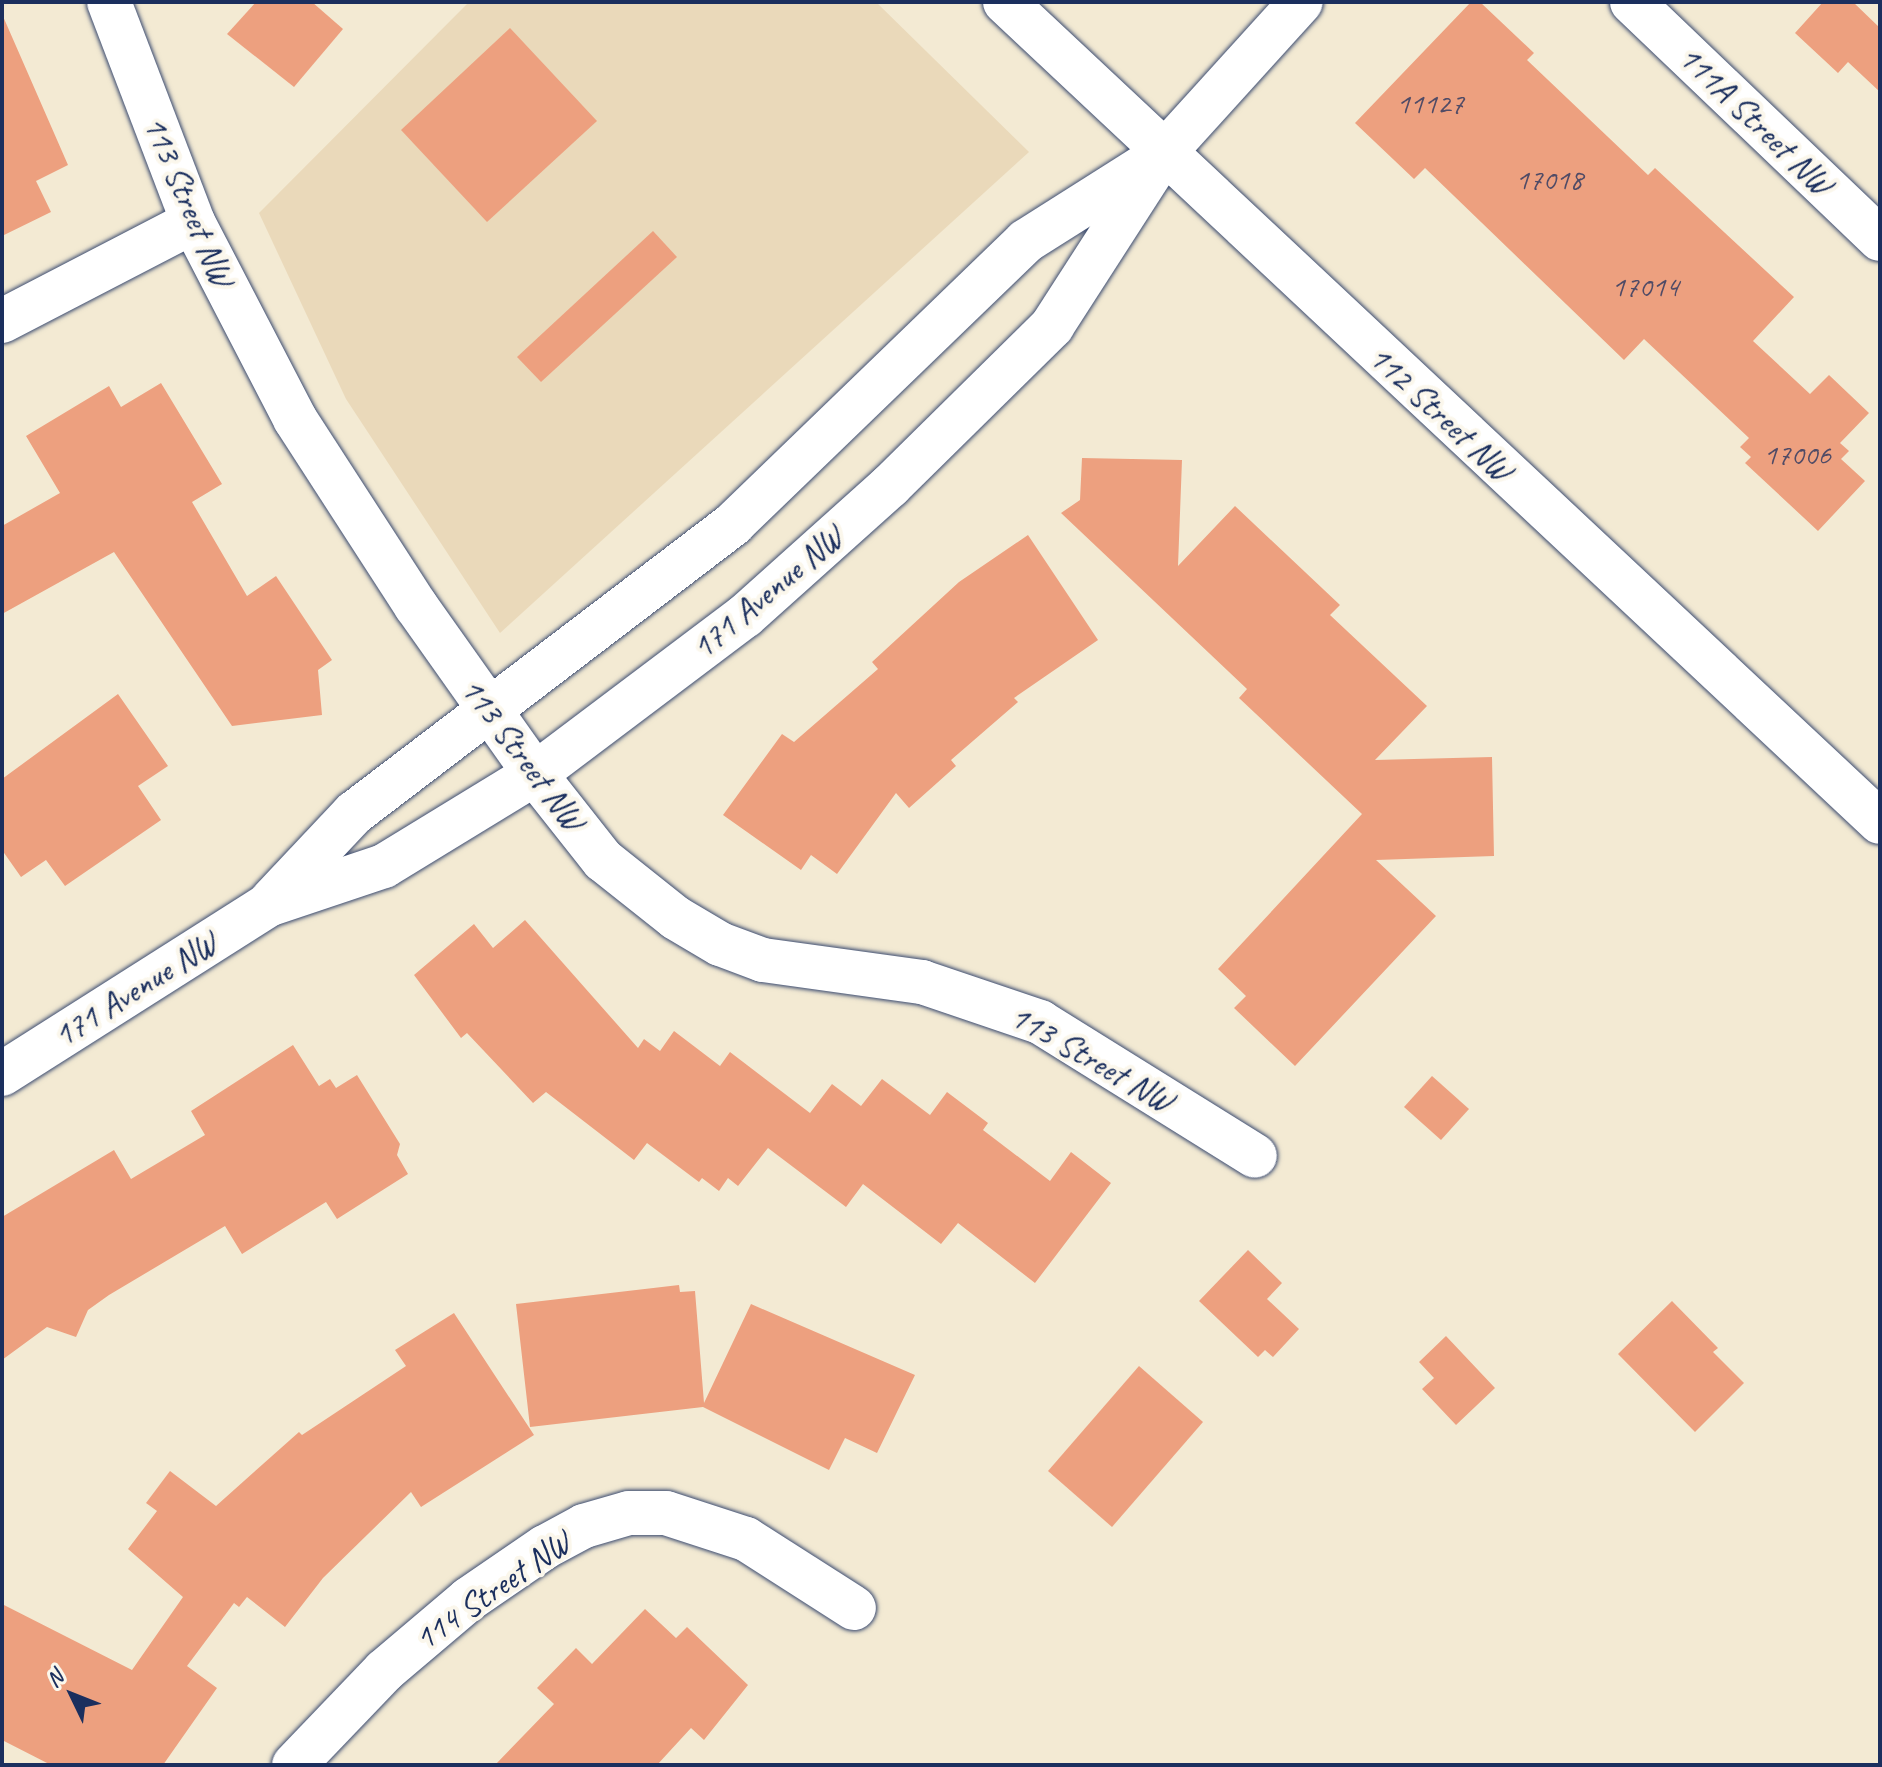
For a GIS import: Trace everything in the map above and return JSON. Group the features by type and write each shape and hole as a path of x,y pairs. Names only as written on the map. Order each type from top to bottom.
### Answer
{"street":[{"name":"113 Street NW","path":"109,2 193,222 243,325 335,486 490,713 603,860 638,892 720,944 763,960 922,982 1005,1007 1069,1037 1255,1156"},
{"name":"112 Street NW","path":"1005,2 1163,154 1880,822"},
{"name":"171 Avenue NW","path":"2,1074 268,905 384,866 535,774 745,616 890,486 1052,326 1163,154 1301,2"},
{"name":"111A Street NW","path":"1632,2 1880,239"},
{"name":"171 Avenue NW","path":"268,905 354,813 490,713 733,524 1026,241 1163,154"},
{"path":"2,321 193,222"},
{"name":"114 Street NW","path":"294,1765 436,1624 545,1547 584,1526 629,1513 666,1513 746,1539 854,1608"}],"shaded area":[{"path":"469,2 876,2 1029,152 500,633 346,399 259,213"}],"building":[{"path":"256,2 312,2 343,29 294,87 227,34"},
{"path":"1471,2 1480,2 1534,53 1527,60 1648,175 1655,168 1794,297 1753,341 1810,394 1829,375 1869,413 1840,443 1849,451 1841,459 1865,481 1818,531 1745,463 1751,457 1740,447 1749,438 1644,339 1624,360 1425,168 1414,179 1355,123"},
{"path":"1823,2 1853,2 1880,28 1880,92 1848,62 1838,73 1795,33"},
{"path":"2,14 68,165 36,181 51,212 2,236"},
{"path":"510,28 597,121 487,222 401,130"},
{"path":"653,231 677,257 541,382 517,357"},
{"path":"161,383 222,484 192,502 247,596 276,576 332,660 318,670 322,715 232,726 114,552 2,614 2,526 60,493 26,436 109,386 121,407"},
{"path":"1082,458 1182,460 1178,566 1235,506 1340,605 1330,615 1427,706 1375,760 1492,757 1494,856 1376,860 1436,916 1295,1066 1234,1008 1246,996 1218,969 1362,814 1239,698 1247,689 1061,513 1080,500"},
{"path":"1028,535 1098,640 1014,698 1018,702 951,760 956,766 909,808 896,793 837,874 811,855 801,870 723,815 782,734 794,742 878,669 872,662 959,582"},
{"path":"118,694 168,766 138,786 161,820 65,886 46,860 21,877 2,850 2,779"},
{"path":"525,920 638,1048 644,1039 660,1051 674,1031 720,1066 730,1052 810,1113 832,1084 861,1106 882,1079 930,1115 947,1092 988,1123 983,1130 1050,1181 1071,1152 1111,1183 1035,1283 958,1223 941,1244 863,1184 846,1207 768,1148 738,1186 728,1178 719,1191 702,1178 699,1182 647,1143 634,1160 546,1092 533,1103 467,1033 461,1038 414,975 474,924 493,948"},
{"path":"293,1045 319,1086 330,1079 336,1088 357,1075 400,1144 397,1155 408,1174 337,1219 326,1202 242,1254 225,1226 88,1310 76,1337 47,1327 2,1360 2,1217 114,1150 131,1179 205,1135 191,1111"},
{"path":"1432,1076 1469,1109 1441,1140 1404,1107"},
{"path":"1248,1250 1282,1283 1267,1299 1299,1329 1273,1357 1265,1350 1258,1357 1199,1301"},
{"path":"679,1285 680,1292 695,1291 704,1403 751,1304 915,1375 877,1453 845,1438 829,1470 703,1407 530,1427 516,1304"},
{"path":"1672,1301 1718,1348 1713,1352 1744,1383 1695,1432 1618,1354"},
{"path":"454,1313 534,1435 421,1507 411,1492 323,1578 285,1627 247,1597 239,1607 234,1603 187,1666 217,1688 163,1765 51,1765 2,1740 2,1604 132,1670 183,1597 128,1549 157,1511 146,1503 170,1471 216,1506 299,1432 302,1435 406,1366 395,1350"},
{"path":"1446,1336 1495,1388 1456,1425 1422,1389 1434,1378 1419,1362"},
{"path":"1139,1366 1203,1422 1112,1527 1048,1471"},
{"path":"645,1609 676,1638 687,1627 748,1685 704,1740 691,1728 657,1765 495,1765 554,1704 537,1688 576,1648 592,1664"}]}
